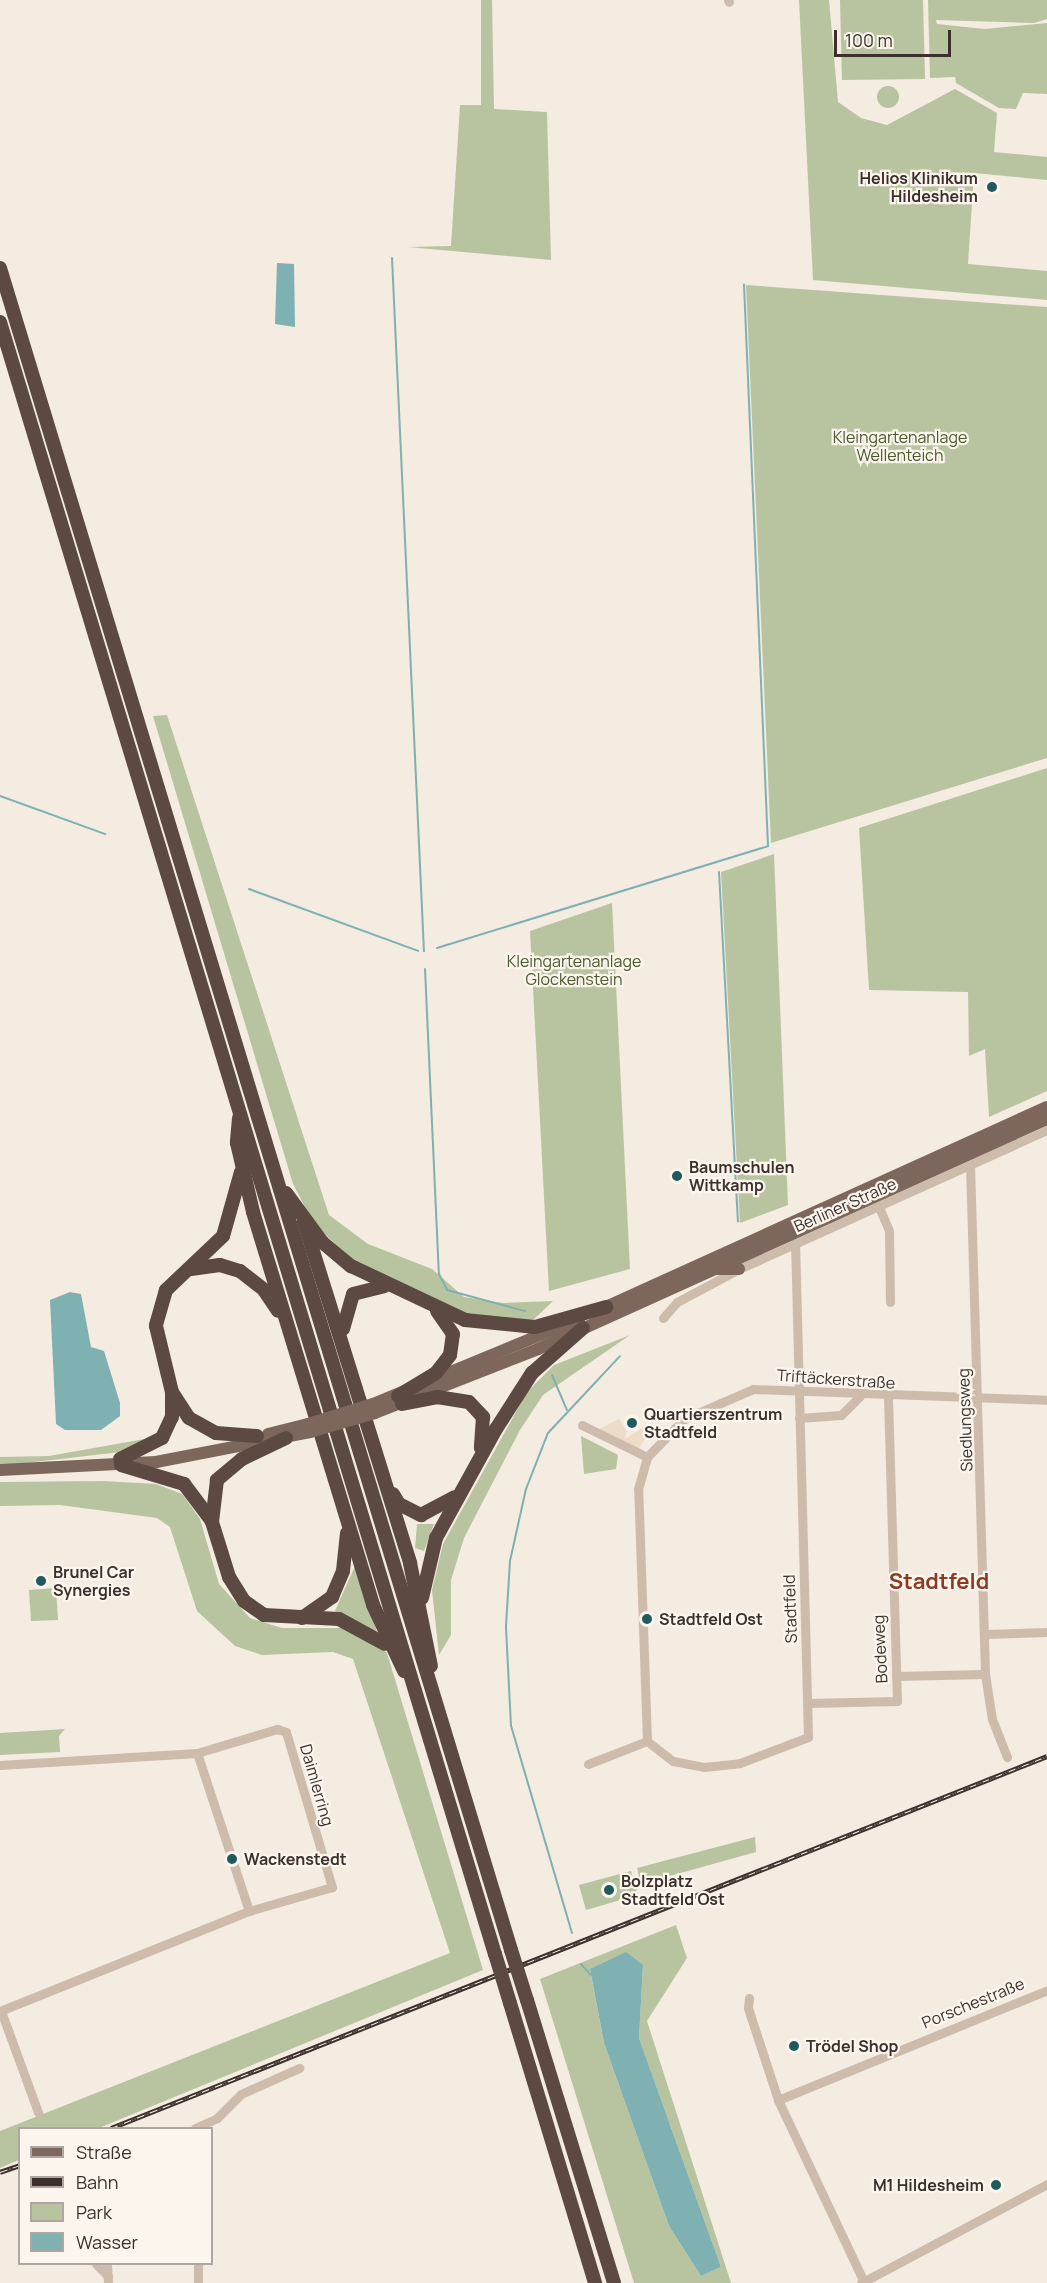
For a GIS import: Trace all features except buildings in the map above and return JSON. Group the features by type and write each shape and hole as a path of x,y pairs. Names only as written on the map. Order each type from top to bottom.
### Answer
{"highway":[{"path":"0,268 614,2283"},
{"path":"0,322 595,2283"},
{"path":"240,1110 242,1167 348,1525 389,1647 414,1688"},
{"path":"120,1462 162,1438 172,1417 172,1392 158,1339 157,1312 166,1290 223,1236 242,1167"},
{"path":"274,1173 304,1222 336,1256 389,1286 465,1320 511,1329 606,1307"},
{"path":"304,1222 342,1340 421,1606 431,1686"},
{"path":"181,1274 210,1264 240,1271 264,1290 290,1331"},
{"path":"342,1340 343,1314 353,1294 389,1286"},
{"path":"400,1400 436,1373 450,1355 449,1324 428,1304"},
{"path":"421,1606 432,1549 480,1458 532,1373 583,1328"},
{"path":"172,1392 200,1427 257,1436"},
{"path":"400,1400 437,1397 469,1402 483,1417 480,1458"},
{"path":"212,1522 217,1480 242,1458 286,1438"},
{"path":"120,1462 184,1484 212,1522 229,1577 244,1601 264,1615 295,1620 348,1621 389,1647"},
{"path":"383,1475 399,1504 421,1515 439,1510 461,1492"},
{"path":"295,1620 332,1597 343,1571 348,1525"}],"main road":[{"path":"400,1400 1047,1107"},
{"path":"0,1470 120,1462 286,1438 309,1428 400,1400 583,1328 1047,1119"},
{"path":"713,1270 739,1269"},
{"path":"120,1462 309,1428"}],"street":[{"name":"Berliner Straße","path":"663,1318 677,1302 739,1269 1047,1131"},
{"name":"Siedlungsweg","path":"970,1165 980,1400 985,1674 992,1719 1006,1757"},
{"path":"879,1207 889,1231 890,1302"},
{"name":"Stadtfeld","path":"647,1741 682,1763 740,1763 808,1737 795,1243"},
{"name":"Triftäckerstraße","path":"647,1457 684,1419 724,1397 753,1389 888,1398 1047,1400"},
{"path":"800,1418 841,1415 860,1396"},
{"name":"Bodeweg","path":"808,1703 897,1701 888,1398"},
{"path":"582,1425 647,1457 638,1499 647,1741 588,1764"},
{"path":"985,1634 1047,1632"},
{"path":"896,1676 985,1674"},
{"name":"Daimlerring","path":"0,1765 197,1753 277,1729 286,1732 332,1887 249,1911 0,2011 38,2112"},
{"path":"197,1753 249,1911"},
{"name":"Porschestraße","path":"778,2100 1047,1990"},
{"path":"749,1998 748,2008 778,2100 862,2282 1047,2184"},
{"path":"197,2127 217,2118 241,2094 299,2068"},
{"path":"97,2265 108,2279"},
{"path":"198,2265 198,2283"}],"green space":[{"path":"481,0 492,0 494,109 547,112 551,260 408,247 451,246 460,105 481,105"},
{"path":"799,0 829,0 838,102 861,118 887,125 955,89 997,113 994,152 1047,157 1047,180 974,173 968,264 1047,271 1047,300 813,280"},
{"path":"840,0 923,0 925,79 842,80"},
{"path":"928,0 1047,0 1047,19 1034,23 936,20 937,24 985,29 1047,23 1047,94 1023,93 1016,109 999,108 956,83 955,77 930,78"},
{"path":"888,86 896,89 899,97 896,105 888,108 880,105 877,97 880,89"},
{"name":"Kleingartenanlage Wellenteich","path":"746,285 1047,307 1047,758 771,843"},
{"path":"167,715 329,1215 368,1244 432,1269 464,1297 503,1303 553,1301 530,1323 487,1321 447,1307 354,1261 314,1224 293,1184 153,716"},
{"path":"1047,768 1047,1091 989,1117 985,1049 969,1056 968,992 869,990 859,828"},
{"path":"774,854 788,1205 740,1223 721,872"},
{"name":"Kleingartenanlage Glockenstein","path":"612,903 630,1269 549,1291 530,931"},
{"path":"630,1335 543,1395 520,1430 464,1538 451,1580 451,1635 439,1655 432,1590 443,1544 527,1392 554,1365"},
{"path":"581,1436 618,1455 616,1469 584,1474"},
{"path":"150,1438 129,1451 0,1466 0,1457 49,1456"},
{"path":"103,1481 156,1484 182,1494 200,1519 219,1584 250,1618 282,1628 352,1628 369,1636 387,1653 483,1970 101,2127 18,2127 18,2160 0,2168 0,2131 450,1953 353,1659 333,1652 262,1655 235,1646 197,1611 170,1527 157,1518 60,1505 0,1506 0,1482"},
{"path":"417,1524 434,1524 424,1551 415,1548"},
{"path":"355,1566 377,1632 335,1611"},
{"path":"56,1588 58,1620 31,1621 29,1590"},
{"path":"65,1729 59,1736 60,1752 0,1755 0,1733"},
{"path":"755,1837 756,1852 641,1884 637,1868"},
{"name":"Bolzplatz Stadtfeld Ost","path":"631,1871 638,1895 586,1910 579,1885"},
{"path":"676,1925 687,1958 647,2021 731,2283 634,2283 540,1979","holes":["643,1965 639,2038 721,2267 701,2276 669,2226 604,2043 590,1970"]}],"shaded area":[{"path":"619,1419 627,1431 625,1439 644,1427 649,1434 638,1449 599,1429"}],"water":[{"path":"277,263 294,264 295,327 275,324"},
{"path":"70,1292 81,1294 91,1347 104,1351 120,1403 120,1416 101,1430 65,1430 56,1424 50,1300"},
{"path":"626,1952 643,1965 639,2038 721,2267 701,2276 669,2226 604,2043 590,1969"}],"waterway":[{"path":"392,258 424,951"},
{"path":"437,948 768,846 744,285"},
{"path":"0,796 105,834"},
{"path":"719,872 738,1221"},
{"path":"249,889 418,951"},
{"path":"425,969 439,1274 447,1290 525,1311"},
{"path":"572,1933 511,1726 506,1626 510,1561 526,1489 548,1433 620,1356"},
{"path":"552,1375 567,1410"},
{"path":"581,1964 591,1975"}],"railway":[{"path":"114,2127 1047,1756"},
{"path":"0,2172 18,2166"}],"place":[{"name":"Helios Klinikum Hildesheim","path":"992,187"},
{"name":"Baumschulen Wittkamp","path":"677,1176"},
{"name":"Quartierszentrum Stadtfeld","path":"632,1423"},
{"name":"Brunel Car Synergies","path":"41,1581"},
{"name":"Stadtfeld Ost","path":"647,1619"},
{"name":"Wackenstedt","path":"232,1859"},
{"name":"Bolzplatz Stadtfeld Ost","path":"609,1890"},
{"name":"Trödel Shop","path":"794,2046"},
{"name":"M1 Hildesheim","path":"996,2185"}],"district":[{"name":"Stadtfeld","path":"939,1582"}]}
